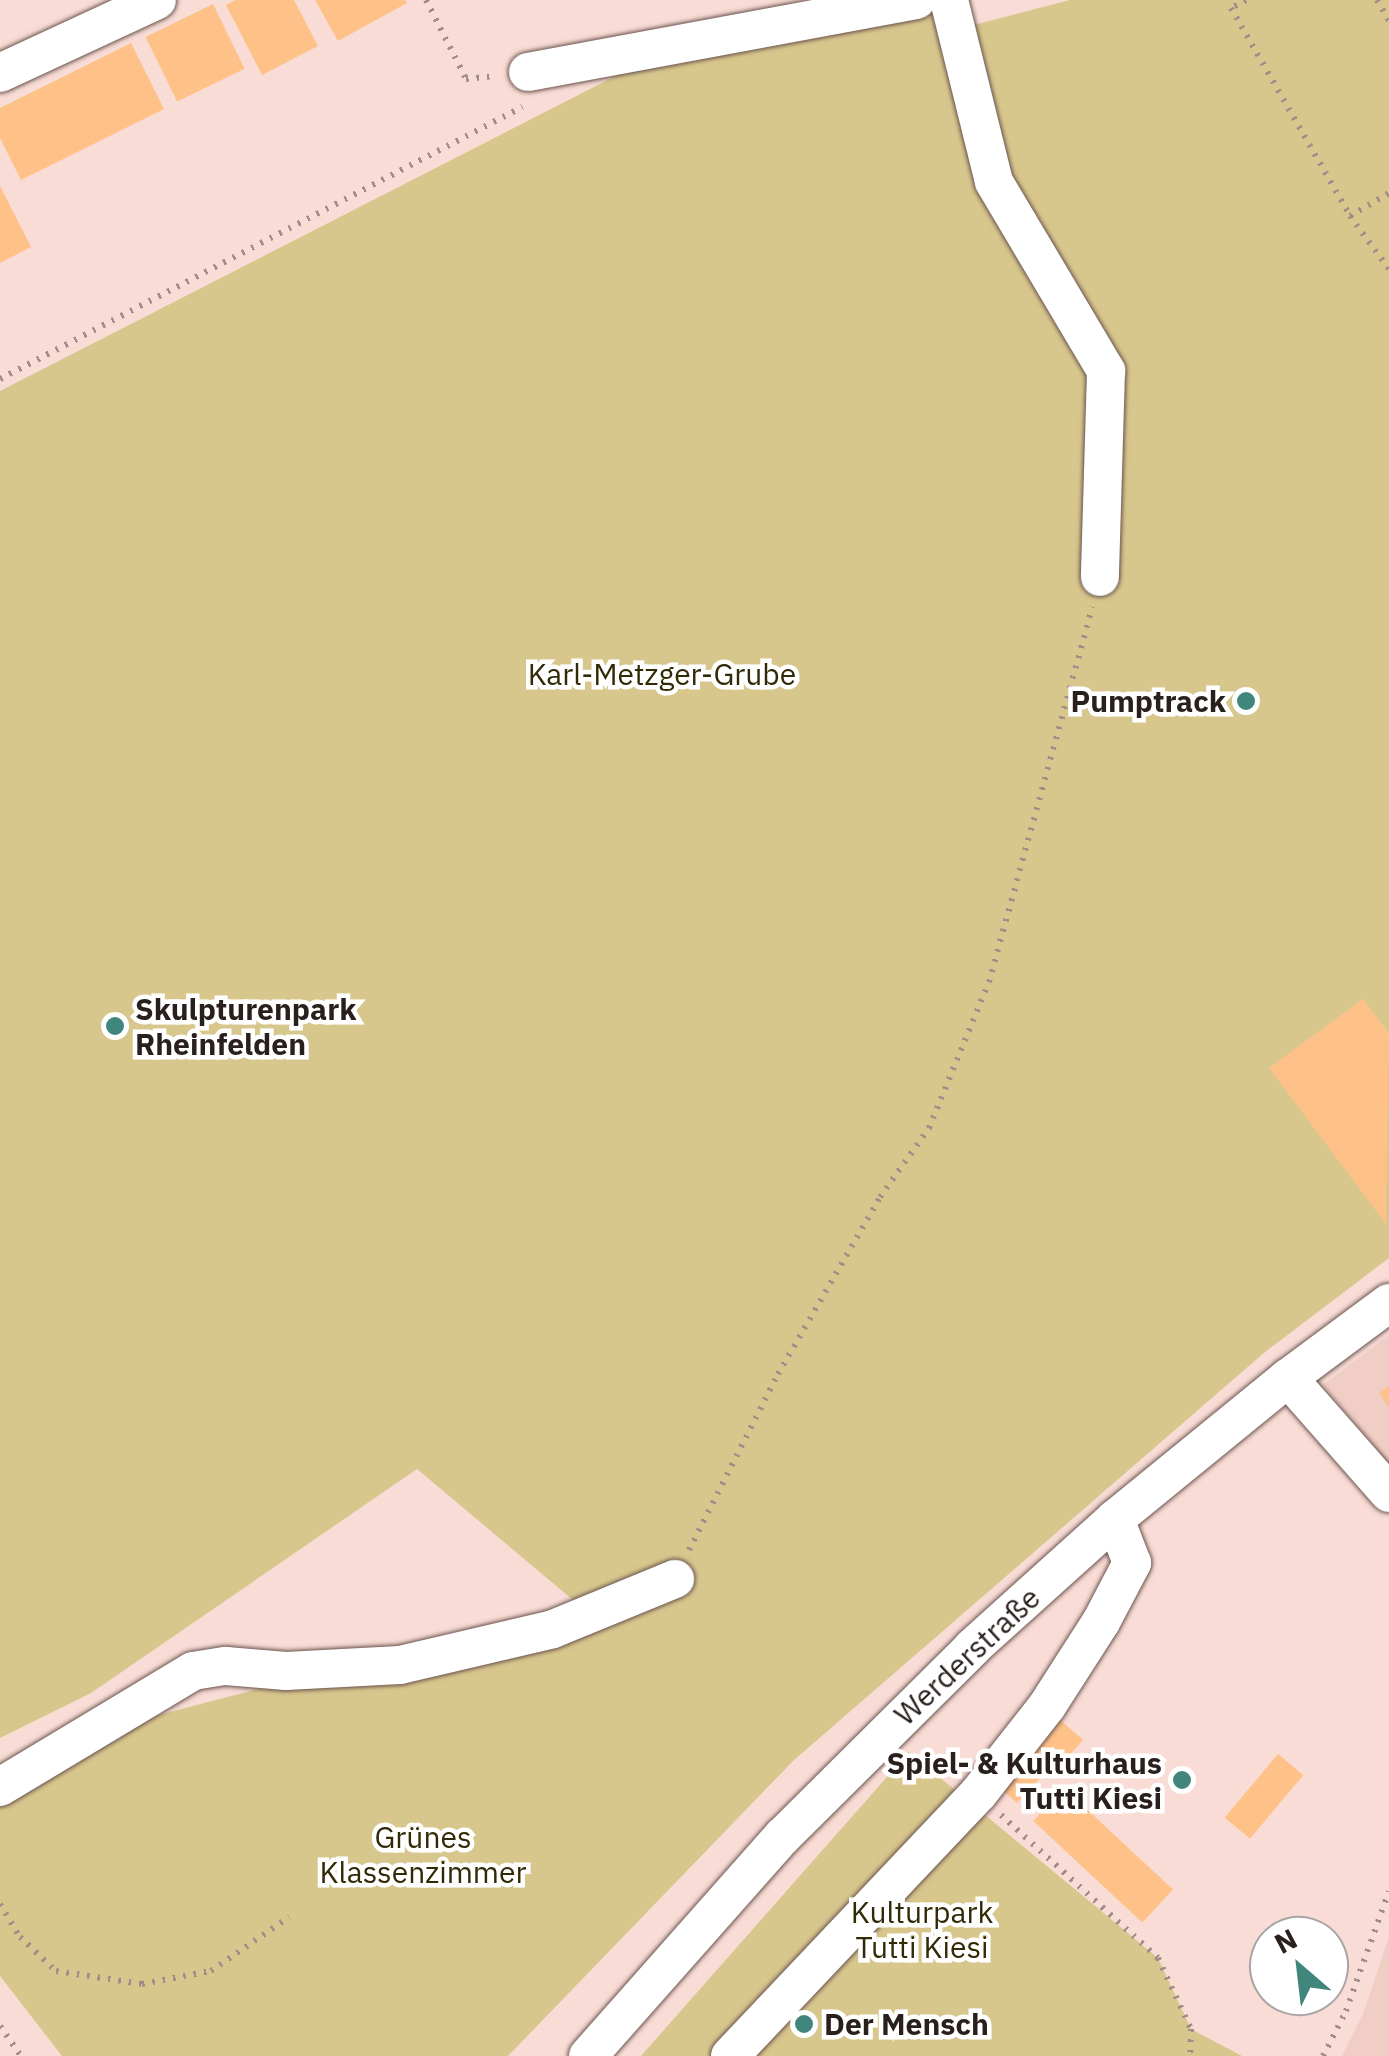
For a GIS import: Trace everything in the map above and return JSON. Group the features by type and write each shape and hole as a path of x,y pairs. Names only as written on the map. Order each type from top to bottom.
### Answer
{"street":[{"path":"0,73 157,0"},
{"path":"529,88 916,0"},
{"path":"949,0 994,182 1106,370 1100,577"},
{"name":"Werderstraße","path":"588,2056 710,1916 869,1748 1115,1520 1288,1378 1389,1303"},
{"path":"1288,1378 1389,1493"},
{"path":"730,2056 978,1794 1046,1706 1101,1622 1132,1563 1115,1520"},
{"path":"0,1787 193,1671 226,1666 286,1671 400,1666 553,1630 675,1578"}],"path":[{"path":"426,0 466,79 529,88"},
{"path":"1246,0 1231,8 1350,216 1389,268"},
{"path":"1377,0 1389,21"},
{"path":"0,379 529,88"},
{"path":"1350,216 1389,193"},
{"path":"675,1578 778,1374 880,1198 929,1128 989,982 1100,577"},
{"path":"978,1794 1158,1958 1191,2028 1190,2056"},
{"path":"1324,2056 1346,2011 1389,1890"},
{"path":"0,1904 20,1937 56,1972 142,1984 212,1970 289,1917"},
{"path":"0,2026 22,2056"}],"shaded area":[{"path":"1389,1335 1389,1464 1323,1385"},
{"path":"1389,1937 1389,2056 1342,2056 1363,2014"}],"green space":[{"name":"Karl-Metzger-Grube","path":"1070,0 1389,0 1389,1258 1265,1352 794,1760 508,2056 62,2056 0,1976 0,1787 90,1733 579,1605 417,1469 91,1693 0,1738 0,391 629,69 920,8 966,27"},
{"name":"Kulturpark Tutti Kiesi","path":"909,1752 1158,1958 1191,2029 1242,2056 641,2056"}],"building":[{"path":"235,0 294,0 318,46 262,75 226,5"},
{"path":"315,0 405,0 407,3 338,41"},
{"path":"213,4 245,69 177,102 146,37"},
{"path":"131,43 164,109 21,180 0,138 0,108"},
{"path":"0,186 31,247 0,263"},
{"path":"1363,999 1389,1033 1386,1224 1269,1068"},
{"path":"1389,1386 1389,1408 1379,1393"},
{"path":"1059,1719 1083,1740 1057,1769 1052,1765 1017,1803 998,1786"},
{"path":"1278,1754 1303,1775 1250,1839 1225,1818"},
{"path":"1064,1788 1173,1890 1142,1923 1033,1821"}],"place":[{"name":"Pumptrack","path":"1246,701"},
{"name":"Skulpturenpark Rheinfelden","path":"115,1026"},
{"name":"Spiel- & Kulturhaus Tutti Kiesi","path":"1182,1780"},
{"name":"Der Mensch","path":"804,2024"}],"park label":[{"name":"Grünes Klassenzimmer","path":"423,1854"}]}
